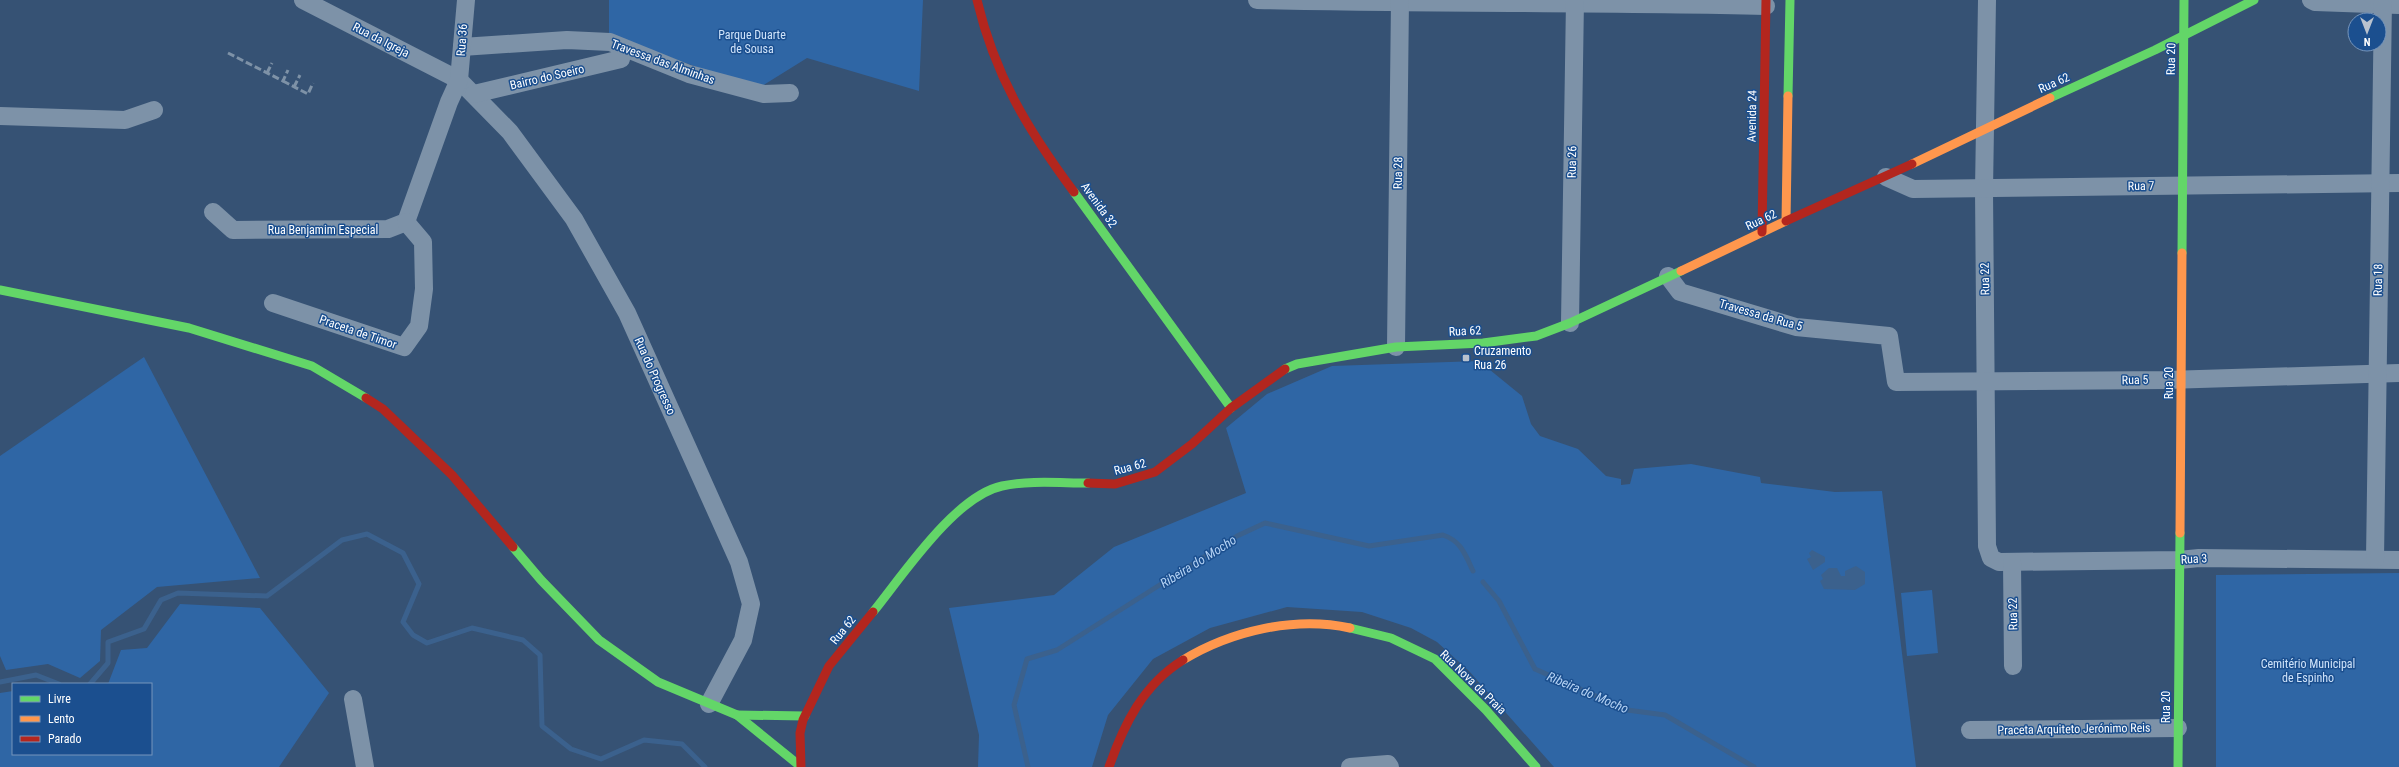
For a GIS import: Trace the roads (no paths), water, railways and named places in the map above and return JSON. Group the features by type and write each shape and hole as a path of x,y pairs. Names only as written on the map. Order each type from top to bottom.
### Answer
{"main road":[{"name":"Avenida 32","path":"977,0 980,16 1004,83 1034,136 1231,408"},
{"path":"1786,221 1790,0"},
{"name":"Rua 20","path":"2178,767 2184,0"},
{"name":"Rua 62","path":"801,766 800,733 805,716 829,666 937,533 961,508 978,496 1001,486 1031,482 1115,484 1155,472 1192,444 1231,408 1287,368 1297,364 1396,347 1483,343 1536,336 1570,323 2184,36 2254,0"},
{"name":"Avenida 24","path":"1762,232 1766,3"},
{"path":"0,290 189,328 312,366 383,409 452,475 541,580 599,640 658,682 737,715 801,766"},
{"name":"Rua Nova da Praia","path":"1109,767 1120,734 1146,692 1176,664 1205,648 1240,635 1277,627 1315,623 1361,630 1404,644 1432,658 1468,690 1536,767"},
{"path":"737,715 805,716"}],"street":[{"name":"Rua da Igreja","path":"303,0 460,80"},
{"name":"Rua 36","path":"460,80 466,0"},
{"path":"1257,0 1766,3"},
{"name":"Rua 22","path":"1987,0 1984,190 1987,546 1991,558"},
{"path":"2312,0 2315,2 2389,3"},
{"name":"Rua 26","path":"1570,323 1575,1"},
{"name":"Rua 28","path":"1396,347 1400,2"},
{"name":"Rua 18","path":"2375,560 2379,184 2389,3"},
{"name":"Travessa das Alminhas","path":"462,47 567,40 610,42 689,74 764,94 790,93"},
{"name":"Bairro do Soeiro","path":"474,94 621,59"},
{"name":"Rua do Progresso","path":"460,80 510,132 574,219 628,313 739,562 751,604 743,640 709,704"},
{"path":"406,222 449,102 460,80"},
{"path":"0,116 125,120 154,110"},
{"name":"Rua 7","path":"1886,176 1913,189 1984,190 2182,184 2399,184"},
{"name":"Rua Benjamim Especial","path":"213,212 233,230 388,230 406,222"},
{"name":"Praceta de Timor","path":"273,303 404,347 419,326 424,289 423,242 406,222"},
{"name":"Travessa da Rua 5","path":"1668,276 1680,292 1796,327 1889,336 1896,382"},
{"name":"Rua 5","path":"1896,382 1986,383 2399,373"},
{"name":"Rua 3","path":"1991,558 1999,562 2180,560 2199,558 2399,560"},
{"name":"Rua 22","path":"2012,562 2013,666"},
{"path":"353,700 365,767"},
{"name":"Praceta Arquiteto Jerónimo Reis","path":"1970,730 2178,728"},
{"path":"1350,767 1388,764 1390,767"}],"waterway":[{"name":"Ribeira do Mocho","path":"1028,767 1014,705 1027,659 1057,650 1237,536 1265,523 1369,546 1443,535 1454,541 1462,549 1473,571"},
{"name":"Ribeira do Mocho","path":"91,683 108,663 108,642 144,629 161,600 178,593 267,596 342,540 367,534 403,553 419,584 403,622 413,635 427,643 472,628 523,640 540,655 542,726 571,749 601,759 644,740 682,744 705,767"},
{"name":"Ribeira do Mocho","path":"1483,582 1499,601 1535,669 1627,710 1665,715 1754,767"},
{"name":"Ribeira do Mocho","path":"0,682 36,675 56,683"}],"railway":[{"path":"228,53 283,81 288,70"},
{"path":"267,73 272,63"},
{"path":"294,87 300,75"},
{"path":"283,81 308,94 313,83"}],"place":[{"name":"Cruzamento Rua 26","path":"1466,358"}],"park label":[{"name":"Parque Duarte de Sousa","path":"752,42"},
{"name":"Cemitério Municipal de Espinho","path":"2308,671"}]}
